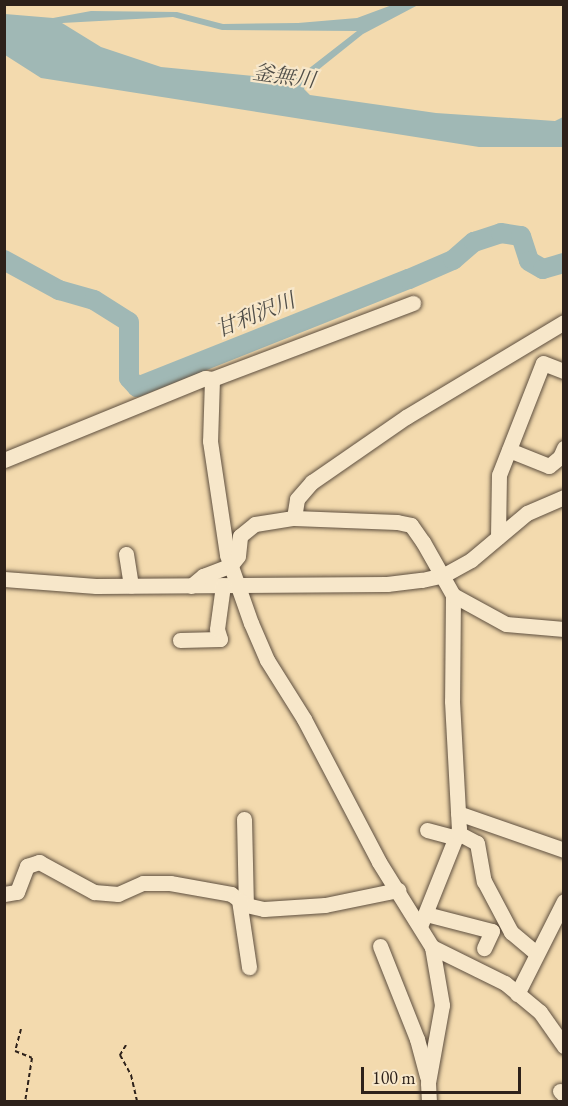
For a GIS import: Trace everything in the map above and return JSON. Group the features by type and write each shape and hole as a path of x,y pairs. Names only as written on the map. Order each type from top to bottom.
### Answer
{"street":[{"path":"4,460 205,378 212,379 413,303"},
{"path":"294,518 297,499 312,482 406,417 564,322"},
{"path":"498,537 499,475 543,363 564,371"},
{"path":"212,379 210,441 231,565 267,660 398,890 424,919 432,947 442,1005 428,1083"},
{"path":"509,450 549,466 560,458 564,448"},
{"path":"4,579 131,586 387,584 444,575 498,537 527,513 564,497"},
{"path":"191,586 203,576 231,565 238,556 240,536 247,527 294,518 411,525 444,575 453,596 452,701 458,813 457,836 424,919"},
{"path":"126,554 131,586"},
{"path":"180,640 220,639 217,629 223,585"},
{"path":"453,596 506,624 564,628"},
{"path":"458,813 564,849"},
{"path":"244,819 242,902 249,967"},
{"path":"427,830 477,843 484,881 511,932 536,953"},
{"path":"4,906 27,866 39,862 103,894 118,894 143,883 170,883 215,889 242,902 264,909 325,905 398,890"},
{"path":"517,994 564,901"},
{"path":"424,919 492,931 484,948"},
{"path":"380,946 417,1039 428,1083 429,1101"},
{"path":"432,947 468,962 517,994 540,1012 564,1046"}],"path":[{"path":"21,1029 15,1052 32,1058 25,1101"},
{"path":"126,1045 120,1055 131,1075 137,1101"}],"water":[{"path":"392,5 418,5 363,34 308,78 304,89 310,95 436,113 555,121 563,117 563,147 479,147 41,78 5,55 5,14 53,18 91,11 177,12 223,24 298,23 357,18","holes":["173,17 222,30 357,31 294,80 161,67 101,47 62,23"]}],"waterway":[{"name":"甘利沢川","path":"4,260 59,290 94,300 129,322 129,378 137,387 409,279 453,260 474,242 501,233 521,236 529,261 543,269 564,263"}],"water label":[{"name":"釜無川","path":"284,76"}]}
